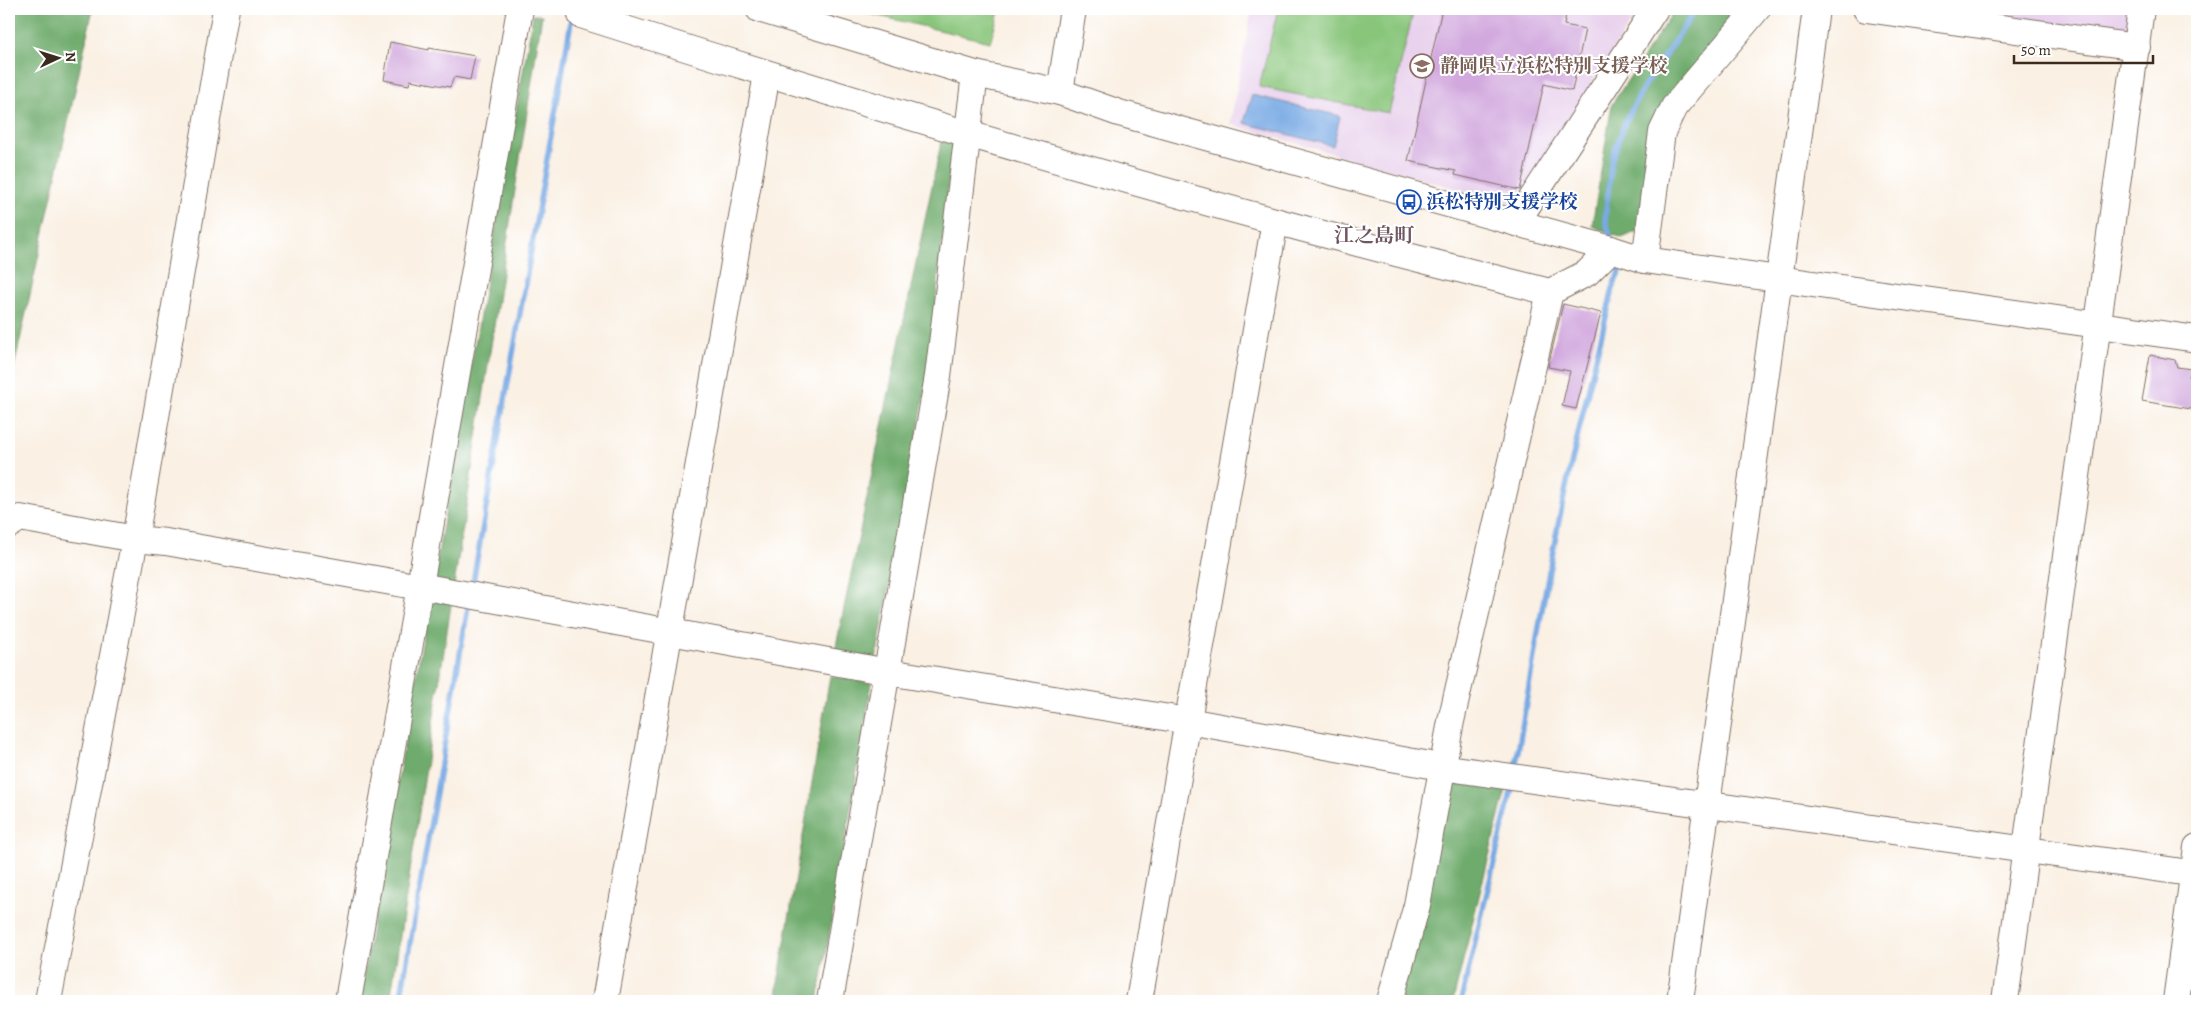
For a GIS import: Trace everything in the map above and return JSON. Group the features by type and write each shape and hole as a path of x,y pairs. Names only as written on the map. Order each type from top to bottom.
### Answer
{"street":[{"path":"48,1001 135,539 226,9"},
{"path":"348,1001 425,588 520,9"},
{"path":"759,9 975,74 1060,92 1119,113 1612,249 1645,260 1779,281 2197,339"},
{"path":"1060,92 1073,9"},
{"path":"1516,223 1655,9"},
{"path":"1645,260 1662,132 1674,108 1757,9"},
{"path":"1680,1001 1816,9"},
{"path":"1866,9 2137,47"},
{"path":"2005,1001 2142,9"},
{"path":"581,15 766,74 966,134 1275,221 1550,292 1587,273 1612,249"},
{"path":"605,1001 766,74"},
{"path":"830,1001 938,376 966,134 975,74"},
{"path":"1139,1001 1275,221"},
{"path":"1390,1001 1417,905 1441,767 1550,292"},
{"path":"9,525 20,518 135,539 166,542 888,672 1188,721 1441,767 2196,874"},
{"path":"2176,1001 2196,874 2197,847"}],"shaded area":[{"name":"静岡県立浜松特別支援学校","path":"1252,9 1639,9 1514,205 1230,124"},
{"path":"1928,9 2133,9 2129,38"}],"green space":[{"path":"9,9 93,9 9,390"},
{"path":"849,9 1000,9 990,42"},
{"path":"1278,9 1414,9 1389,113 1259,87"},
{"path":"1675,9 1743,9 1654,124 1638,231 1622,238 1592,226 1612,104"},
{"path":"533,15 542,15 390,1001 359,1001"},
{"path":"942,138 953,142 928,376 876,659 835,651"},
{"path":"830,676 872,683 818,1001 775,1001"},
{"path":"1453,776 1507,784 1453,1001 1397,1001"}],"water":[{"path":"1252,95 1340,116 1333,146 1244,123"}],"building":[{"path":"1442,9 1567,9 1564,25 1585,29 1572,91 1544,84 1520,190 1455,175 1456,171 1408,161"},
{"path":"390,42 429,50 429,48 475,56 470,80 454,77 450,87 410,80 409,85 384,80"},
{"path":"1563,304 1601,313 1576,409 1562,406 1570,371 1548,367"},
{"path":"2150,355 2175,360 2177,367 2191,369 2189,377 2197,378 2197,410 2142,401"}],"waterway":[{"path":"1611,240 1605,218 1612,159 1625,122 1644,87 1696,9"},
{"path":"472,588 572,16"},
{"path":"1515,770 1559,519 1602,331 1615,281 1620,272 1616,259"},
{"path":"400,1001 469,602"},
{"path":"1461,1001 1513,784"}],"place":[{"name":"静岡県立浜松特別支援学校","path":"1422,66"},
{"name":"浜松特別支援学校","path":"1409,202"}],"district":[{"name":"江之島町","path":"1374,235"}]}
